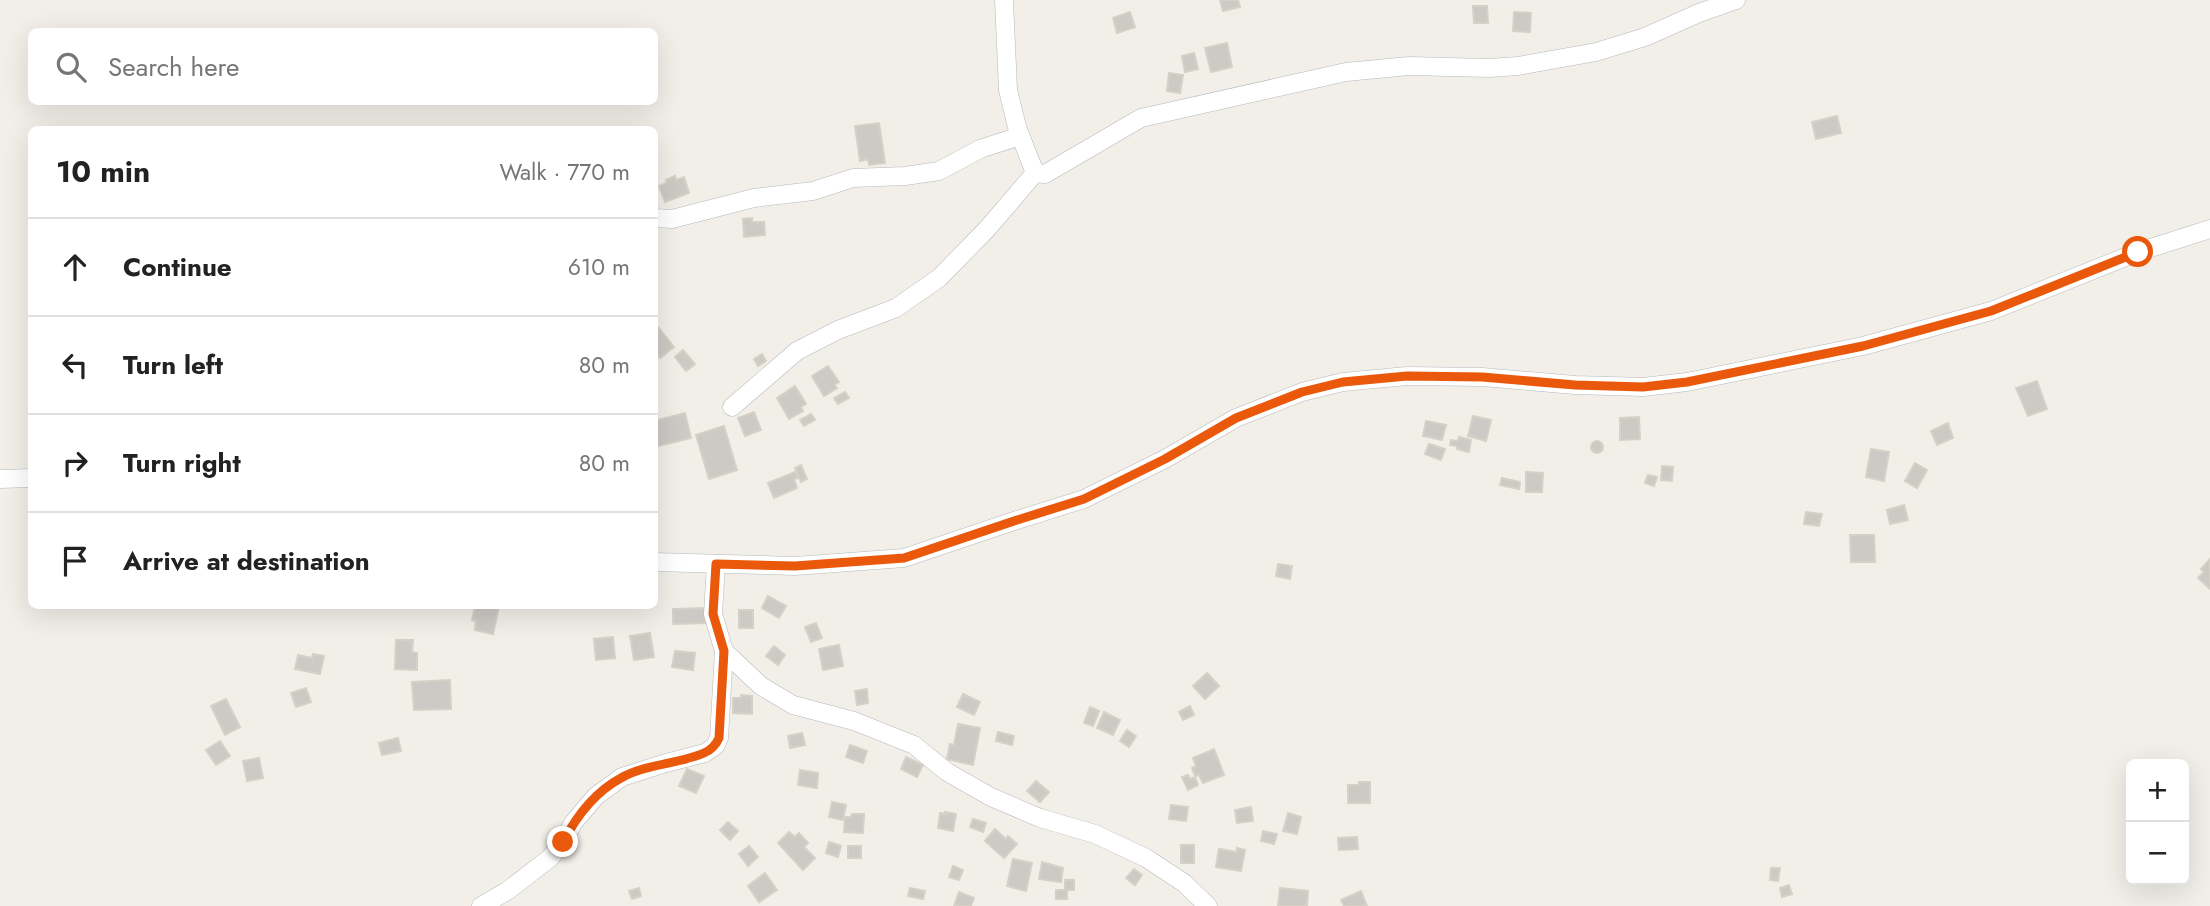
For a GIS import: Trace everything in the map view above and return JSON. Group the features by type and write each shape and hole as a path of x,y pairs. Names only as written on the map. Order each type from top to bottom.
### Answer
{"street":[{"path":"1004,0 1009,90 1020,136 1035,173"},
{"path":"1035,173 1045,174 1142,118 1346,72 1409,66 1518,66 1596,52 1644,37 1736,0"},
{"path":"658,218 672,219 754,198 813,191 853,178 905,176 939,171 980,149 1020,136"},
{"path":"732,407 797,351 838,330 896,308 939,278 987,229 1035,173"},
{"path":"658,562 795,566 904,558 1084,499 1165,459 1236,418 1302,392 1343,382 1407,376 1482,377 1643,387 1687,382 1863,346 1991,311 2138,252 2210,229"},
{"path":"0,479 28,478"},
{"path":"481,906 507,891 550,858 573,823 596,796 622,777 666,762 705,753 715,746 719,738 724,651 713,614 716,564"},
{"path":"724,651 761,686 793,705 854,721 914,744 947,772 991,797 1040,818 1095,834 1146,858 1184,883 1208,906"}],"building":[{"path":"1220,0 1238,0 1240,7 1223,11"},
{"path":"1473,6 1487,6 1488,23 1474,23"},
{"path":"1130,12 1135,27 1117,33 1113,18"},
{"path":"1514,12 1531,13 1530,32 1513,31"},
{"path":"1227,43 1232,67 1211,72 1205,48"},
{"path":"1194,53 1198,69 1185,72 1182,56"},
{"path":"1169,73 1183,75 1180,93 1167,91"},
{"path":"1837,116 1841,133 1816,139 1812,122"},
{"path":"879,123 885,163 869,165 868,159 860,161 855,126"},
{"path":"675,176 676,180 684,177 689,193 665,202 659,186"},
{"path":"752,218 752,222 764,222 765,235 744,237 743,219"},
{"path":"658,327 674,347 660,358 658,356"},
{"path":"683,350 695,364 686,371 675,357"},
{"path":"762,354 766,361 758,366 754,359"},
{"path":"828,366 839,382 834,385 837,388 824,396 812,376"},
{"path":"2037,381 2047,409 2028,416 2016,388"},
{"path":"795,386 806,404 801,407 803,411 789,419 777,398"},
{"path":"845,392 849,398 838,404 834,398"},
{"path":"754,412 761,430 745,436 738,418"},
{"path":"685,413 691,438 658,446 658,420"},
{"path":"811,414 815,420 804,426 800,420"},
{"path":"1473,416 1491,420 1486,441 1468,436"},
{"path":"1639,417 1640,439 1620,440 1620,418"},
{"path":"1426,421 1446,425 1442,440 1423,436"},
{"path":"1948,423 1953,438 1937,445 1931,431"},
{"path":"724,426 737,470 709,479 696,435"},
{"path":"1459,437 1471,440 1469,452 1450,445 1451,440 1458,441"},
{"path":"1597,441 1603,447 1597,453 1591,447"},
{"path":"1429,444 1445,449 1441,460 1425,454"},
{"path":"1871,449 1889,452 1884,481 1866,477"},
{"path":"1915,463 1927,470 1917,488 1905,481"},
{"path":"801,465 807,479 801,482 795,468"},
{"path":"1662,466 1673,467 1672,481 1661,480"},
{"path":"795,472 798,478 794,479 797,488 774,498 768,483"},
{"path":"1526,472 1543,473 1542,492 1526,492"},
{"path":"1648,475 1657,477 1654,486 1645,483"},
{"path":"1502,478 1520,482 1519,489 1500,485"},
{"path":"1904,505 1908,520 1890,524 1887,510"},
{"path":"1806,512 1822,514 1819,526 1804,524"},
{"path":"1850,535 1874,535 1875,562 1851,562"},
{"path":"2210,559 2210,589 2198,578 2204,572 2201,569"},
{"path":"1278,564 1292,566 1290,579 1276,576"},
{"path":"768,596 786,606 779,618 762,608"},
{"path":"705,608 706,623 673,624 673,609"},
{"path":"474,609 498,609 493,634 475,630 476,621 472,620"},
{"path":"739,610 753,610 753,628 739,628"},
{"path":"816,623 822,638 811,642 805,627"},
{"path":"650,633 654,657 634,660 630,636"},
{"path":"613,637 615,658 596,660 594,639"},
{"path":"396,640 413,640 412,652 417,653 417,670 395,669"},
{"path":"839,645 843,666 823,670 819,649"},
{"path":"774,646 785,655 778,665 766,656"},
{"path":"675,651 695,653 693,670 672,667"},
{"path":"313,654 324,656 320,674 295,669 298,655 312,658"},
{"path":"1207,673 1219,686 1205,699 1193,686"},
{"path":"450,680 451,709 414,710 412,682"},
{"path":"306,688 311,702 296,707 291,693"},
{"path":"867,689 868,703 857,705 855,691"},
{"path":"963,694 980,702 974,715 957,707"},
{"path":"741,695 752,696 752,714 733,713 733,698 741,698"},
{"path":"226,699 240,727 225,735 211,706"},
{"path":"1190,706 1194,715 1183,720 1179,712"},
{"path":"1090,707 1099,711 1093,726 1084,723"},
{"path":"1104,712 1120,720 1113,735 1097,728"},
{"path":"958,724 980,728 973,765 947,759 950,744 954,745"},
{"path":"1127,730 1136,736 1129,747 1120,741"},
{"path":"998,732 1014,736 1012,745 996,741"},
{"path":"802,733 805,745 790,748 788,736"},
{"path":"398,738 401,751 382,755 379,743"},
{"path":"220,741 230,756 216,765 206,750"},
{"path":"850,745 867,751 863,763 846,757"},
{"path":"1214,749 1224,775 1203,783 1199,775 1195,776 1193,758"},
{"path":"906,757 923,765 917,777 901,769"},
{"path":"259,758 263,778 247,781 243,761"},
{"path":"687,769 704,776 696,793 679,786"},
{"path":"800,770 818,773 817,788 798,785"},
{"path":"1188,775 1190,779 1195,777 1198,785 1188,790 1182,777"},
{"path":"1036,781 1049,792 1040,802 1027,791"},
{"path":"1359,782 1370,782 1370,803 1348,803 1348,785 1359,785"},
{"path":"832,802 846,805 843,820 829,817"},
{"path":"1171,805 1188,807 1186,821 1169,819"},
{"path":"1251,807 1253,821 1237,823 1235,810"},
{"path":"940,813 956,814 953,831 938,828"},
{"path":"1288,813 1301,817 1297,834 1283,831"},
{"path":"852,814 864,814 863,833 844,832 845,817 851,817"},
{"path":"973,819 986,823 983,832 970,827"},
{"path":"728,822 738,831 730,840 720,830"},
{"path":"995,829 1017,844 1004,858 985,841"},
{"path":"1263,831 1277,834 1274,844 1261,841"},
{"path":"789,832 795,837 799,833 808,843 804,847 815,858 803,870 778,843"},
{"path":"1357,837 1358,849 1339,850 1338,838"},
{"path":"829,842 841,846 838,857 826,853"},
{"path":"1181,845 1194,845 1194,863 1181,863"},
{"path":"749,846 758,857 748,866 739,854"},
{"path":"848,846 861,846 861,858 848,858"},
{"path":"1237,848 1245,850 1241,871 1216,867 1219,849 1237,852"},
{"path":"1013,859 1032,863 1026,891 1007,886"},
{"path":"1042,862 1063,868 1061,882 1039,879"},
{"path":"953,866 963,870 959,880 949,877"},
{"path":"1771,868 1780,868 1778,881 1770,880"},
{"path":"1134,869 1142,875 1135,885 1126,878"},
{"path":"765,873 777,890 759,902 748,886"},
{"path":"1065,880 1074,880 1074,890 1065,890"},
{"path":"1789,885 1792,894 1782,897 1780,888"},
{"path":"639,888 641,896 632,899 629,891"},
{"path":"910,888 925,891 923,899 908,896"},
{"path":"1280,888 1308,891 1307,906 1278,906"},
{"path":"1056,890 1067,890 1067,899 1056,899"},
{"path":"1361,891 1367,906 1344,906 1341,900"},
{"path":"959,892 974,898 971,906 954,906"}],"route":[{"path":"563,842 573,823 596,796 622,777 666,762 705,753 715,746 719,738 724,651 713,614 716,564 795,566 904,558 1084,499 1165,459 1236,418 1302,392 1343,382 1407,376 1482,377 1575,385 1643,387 1687,382 1863,346 1991,311 2138,252"}]}
